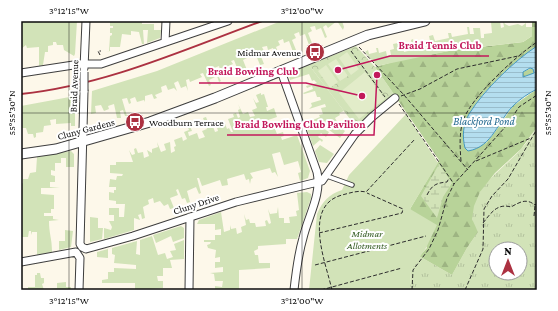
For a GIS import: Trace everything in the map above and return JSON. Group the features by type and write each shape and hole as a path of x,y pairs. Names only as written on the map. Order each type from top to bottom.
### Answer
{"street":[{"name":"Braid Avenue","path":"80,290 86,21"},
{"path":"165,42 166,21"},
{"path":"21,73 84,68 101,64 228,21"},
{"name":"Cluny Gardens","path":"21,154 83,142 171,115 351,45 385,30 425,21"},
{"path":"281,71 317,172 318,183 318,192 308,217 299,253 294,290"},
{"path":"318,183 327,176 355,134 372,117 395,98"},
{"name":"Cluny Drive","path":"21,262 86,249 258,196 318,183"},
{"path":"189,290 190,216"}],"lane":[{"path":"327,176 352,185"}],"path":[{"path":"461,161 461,132 464,118 492,82 518,56 537,42"},
{"path":"351,45 404,95 468,170"},
{"path":"351,45 387,100"},
{"path":"100,54 98,51 101,51"},
{"path":"454,184 395,98 420,89 457,69 518,56"},
{"path":"412,290 413,270 429,248 438,230 447,198 454,184 507,125 519,107 537,95"},
{"path":"465,290 483,249 485,240 483,224 485,206 508,180 537,130"},
{"path":"476,161 537,137"},
{"path":"366,192 415,139"},
{"path":"427,195 432,186 439,182 447,182 450,178"},
{"path":"319,233 402,213 403,209 361,191 352,185"},
{"path":"332,290 319,233 323,208 327,202 334,198 361,191"},
{"path":"483,224 497,207 504,205 511,207 523,200 527,200 535,205"},
{"path":"534,216 535,205 537,203"},
{"path":"315,265 426,236"},
{"path":"321,290 402,268"}],"green space":[{"path":"21,21 77,21 74,56 64,50 63,45 57,45 56,42 53,42 53,45 48,46 48,52 45,52 43,65 39,66 39,47 27,48 26,45 21,49"},
{"path":"110,21 142,21 142,24 154,24 154,30 161,30 160,38 147,43 148,30 143,30 144,44 142,44 139,32 131,31 131,35 122,34 120,47 110,47 110,51 106,52 109,51 110,36 112,35 112,33 110,33 110,28 113,28 113,26 110,26"},
{"path":"281,21 337,21 328,28 326,25 323,27 327,37 325,38 321,28 316,30 315,26 310,27 312,31 308,33 312,43 309,45 305,34 300,36 299,32 294,34 296,38 292,40 296,50 293,52 289,41 284,43 283,39 278,41 280,45 276,47 280,57 277,58 273,48 268,50 267,46 262,47 264,51 260,54 264,64 260,65 256,55 251,57 250,52 246,54 247,58 243,60 247,70 239,73 234,60 231,61 233,64 220,70 219,66 214,68 221,81 219,82 217,76 209,80 211,85 209,86 203,73 200,74 202,77 190,82 189,79 186,80 188,91 186,86 181,88 178,81 174,83 177,91 174,88 168,90 166,85 161,87 162,92 155,95 157,98 154,99 152,94 145,96 145,102 144,100 137,102 135,97 130,99 131,103 129,104 127,98 122,99 127,116 125,116 123,110 120,111 121,118 117,118 114,104 108,106 109,109 104,111 101,105 95,106 96,113 91,114 92,91 157,71"},
{"path":"337,21 342,21 344,27 343,30"},
{"path":"500,21 501,28 504,27 503,21 509,26 518,24 522,26 526,23 526,27 532,27 532,36 523,42 454,50 377,66 365,52 368,50 369,54 377,52 376,48 378,48 379,53 386,51 387,56 391,55 390,50 394,49 393,44 398,43 399,47 403,47 404,52 408,51 408,45 412,45 411,40 413,39 414,45 421,43 422,48 426,48 425,42 430,41 429,36 433,35 435,41 449,38 448,33 451,33 452,37 468,34 467,27 469,27 470,34 474,34 473,28 480,28 481,38 484,38 484,34 492,33 491,22"},
{"path":"532,21 537,21 537,46 518,60 475,104 464,126 463,135 465,148 486,143 513,106 537,89 537,127 521,149 495,173 480,192 474,206 472,219 478,232 452,275 419,256 427,248 410,209 439,160 375,67 400,60 454,50 523,42 532,36"},
{"path":"356,46 375,67 394,94 356,127 309,65"},
{"path":"347,52 359,69 351,75 339,58"},
{"path":"336,59 348,76 340,81 328,64"},
{"path":"309,65 344,111 339,113 340,115 335,118 340,127 345,131 340,138 325,127 324,129 329,132 326,137 321,133 318,137 323,140 322,142 320,140 313,146 306,126 314,123 313,120 320,117 319,115 323,114 321,108 326,107 325,104 309,109 312,106 311,103 321,100 320,97 317,97 315,91 303,93 313,89 312,86 307,88 306,86 317,83 314,80 312,81 309,74 290,80 289,76 293,71"},
{"path":"326,65 338,82 330,88 318,71"},
{"path":"532,68 534,72 532,74 523,77 523,72"},
{"path":"365,72 385,99 359,119 339,93"},
{"path":"261,93 261,95 264,94 268,107 266,107 267,111 274,108 277,117 268,120 270,125 264,127 265,130 275,129 277,134 283,132 284,136 281,137 282,140 297,135 310,171 308,178 300,181 298,173 301,172 298,161 284,165 280,152 272,154 278,177 275,172 272,173 270,168 250,173 253,178 251,179 250,184 249,179 246,180 244,174 227,179 228,185 222,186 220,180 202,186 199,178 197,178 201,193 199,194 196,187 187,191 190,202 187,203 185,198 182,199 178,189 176,190 178,195 170,198 174,208 170,209 168,204 164,206 160,201 154,203 153,198 148,200 149,204 143,207 145,218 142,219 141,214 138,215 140,220 134,218 134,230 104,239 104,228 111,230 112,227 109,221 114,221 114,215 109,215 109,208 119,208 119,217 124,217 125,204 116,204 116,201 109,200 109,192 114,193 114,190 116,190 116,187 109,187 110,179 116,180 117,176 122,176 123,174 110,173 110,165 116,165 116,162 133,162 129,150 132,155 135,154 134,149 136,148 138,153 143,152 144,158 149,156 147,150 152,153 152,149 158,147 157,142 161,152 166,150 164,144 170,142 171,153 175,151 174,147 176,146 174,140 182,137 183,141 187,139 184,132 189,130 187,125 189,124 192,131 188,132 189,136 197,133 199,139 205,137 202,131 207,129 203,118 206,117 208,122 211,121 215,132 218,131 215,121 217,120 218,123 224,121 227,129 229,128 231,132 233,132 228,119 234,117 233,114 236,113 238,118 240,117 238,110 240,109 238,104 243,114 248,112 250,117 255,116 252,110 257,108 253,98 256,103 259,102 256,95"},
{"path":"75,96 75,126 71,126 71,123 56,124 56,119 50,120 51,125 44,126 43,132 36,133 36,137 34,138 33,134 28,134 26,128 21,128 21,106"},
{"name":"Midmar Allotments","path":"406,114 438,163 410,209 437,225 426,248 411,270 410,290 309,290 317,214 319,210 330,196 342,190 349,175"},
{"path":"537,127 537,290 410,290 411,270 419,256 452,275 478,232 473,224 472,218 476,198 489,180 523,147"},
{"path":"320,145 334,154 327,163 319,162 315,151"},
{"path":"71,151 74,154 74,167 66,167 66,158 61,158 61,163 55,163 55,171 51,170 51,175 55,176 55,182 50,182 50,187 60,188 41,188 41,194 54,195 54,209 51,209 51,213 44,213 44,216 53,216 53,219 59,220 49,221 52,252 37,255 37,232 32,232 31,235 31,231 29,231 28,237 21,237 21,184 23,183 23,179 28,179 30,173 36,172 37,157"},
{"path":"439,164 452,183 443,197 437,218 421,196"},
{"path":"307,192 311,194 311,198 297,239 286,239 286,244 258,246 258,249 254,251 255,255 258,255 259,263 270,263 270,268 239,270 239,290 215,290 215,286 222,287 223,281 215,281 214,274 210,273 223,272 223,267 215,268 215,262 220,262 220,257 215,258 216,250 208,248 207,245 211,242 204,242 204,240 215,240 215,235 221,235 221,229 215,230 215,224 197,224 199,220 221,212 224,232 230,230 230,225 231,229 236,228 237,234 242,232 241,227 246,225 244,214 246,220 249,219 250,223 255,223 256,227 266,226 265,221 267,220 269,224 271,223 268,209 270,214 277,213 278,207 279,218 284,218 284,223 290,223 289,217 297,216 296,211 299,210 297,193"},
{"path":"90,217 98,218 98,228 103,228 102,239 90,242"},
{"path":"181,226 184,228 184,238 173,242 171,236 156,243 153,235"},
{"path":"65,230 73,231 71,247 59,250 59,241 65,241"},
{"path":"152,236 158,255 165,253 167,259 173,257 170,251 176,250 174,244 184,240 184,259 170,260 172,268 163,268 163,276 157,276 158,281 163,281 163,288 135,290 135,283 102,283 102,280 108,279 108,272 114,272 114,268 136,269 136,265 114,263 115,255 112,254 112,248 137,241 136,254 140,255 140,240"},
{"path":"108,249 108,258 97,257 97,252"},
{"path":"37,273 40,273 41,278 44,278 44,283 42,284 44,290 28,290 28,287 35,287 35,275 37,275"},
{"path":"66,282 66,287 71,287 71,290 44,290 57,288 57,283"}],"water":[{"name":"Blackford Pond","path":"537,46 537,89 525,96 508,111 489,139 476,148 468,151 465,148 463,135 465,122 469,114 491,86 528,52","holes":["530,68 533,69 534,73 523,77 523,72"]}],"railway":[{"path":"21,94 83,83 114,75 262,21"}],"place":[{"name":"Midmar Avenue","path":"315,52"},
{"name":"Braid Tennis Club","path":"338,70"},
{"name":"Braid Bowling Club Pavilion","path":"377,75"},
{"name":"Braid Bowling Club","path":"362,96"},
{"name":"Woodburn Terrace","path":"135,122"}]}
